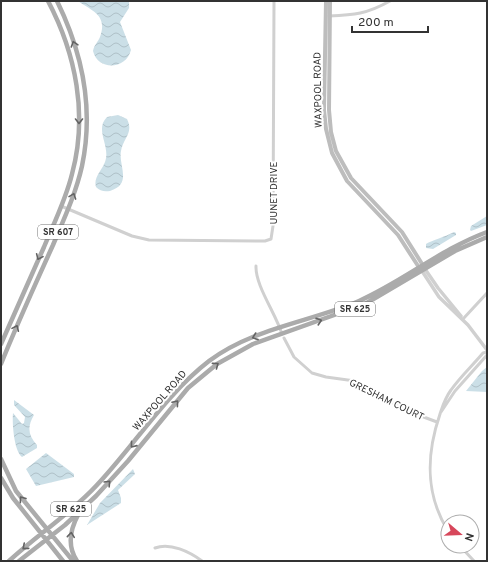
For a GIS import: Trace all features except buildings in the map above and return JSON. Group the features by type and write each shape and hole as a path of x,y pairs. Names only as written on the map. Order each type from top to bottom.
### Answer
{"main road":[{"name":"SR 607","path":"1,344 61,206 76,157 79,128 79,106 71,59 60,26 48,1"},
{"name":"SR 607","path":"1,364 68,209 76,188 84,154 87,108 84,82 78,56 69,29 57,1"},
{"name":"WAXPOOL ROAD","path":"326,1 328,16 330,122 336,151 351,178 402,232 422,268"},
{"name":"WAXPOOL ROAD","path":"328,16 330,1"},
{"name":"SR 625","path":"422,268 450,249 487,232"},
{"name":"SR 625","path":"422,268 487,237"},
{"name":"WAXPOOL ROAD","path":"9,561 99,483 194,374 231,347 280,328 361,300 422,268"},
{"name":"WAXPOOL ROAD","path":"19,561 52,535 114,478 197,380 217,364 236,352 355,309 422,268"},
{"path":"1,460 16,491 73,561"},
{"path":"1,478 13,498 63,561"},
{"path":"77,561 71,548 71,534 80,510"}],"street":[{"name":"UUNET DRIVE","path":"61,206 132,236 149,240 265,241 271,239 273,226 274,1"},
{"path":"328,16 365,13 390,1"},
{"name":"GRESHAM COURT","path":"256,266 256,277 283,336 294,357 312,373 326,377 346,379 359,383 405,410 437,422"},
{"path":"422,268 439,297 463,319 487,352 483,353 451,389 441,407 441,412 431,446 429,478 435,506 440,516"},
{"path":"463,319 487,293"},
{"path":"155,548 165,546 178,548 202,561"}],"water":[{"path":"78,1 129,2 129,8 120,22 131,50 128,57 124,61 112,66 100,62 96,58 93,51 100,37 102,24 97,14"},
{"path":"118,115 127,119 129,124 129,132 121,151 123,179 117,188 110,191 104,191 96,187 95,184 105,162 106,156 102,127 103,122 107,117"},
{"path":"487,216 487,225 471,231 470,230 471,226"},
{"path":"454,232 456,235 433,249 426,248 426,244"},
{"path":"487,367 487,392 466,391 482,371"},
{"path":"14,400 34,415 30,423 30,434 37,445 37,448 22,457 19,454 15,443 13,413 22,424 24,423 25,417 14,405"},
{"path":"46,453 74,474 74,477 36,486 26,469"},
{"path":"133,469 135,474 118,490 121,503 87,525 100,503"}]}
